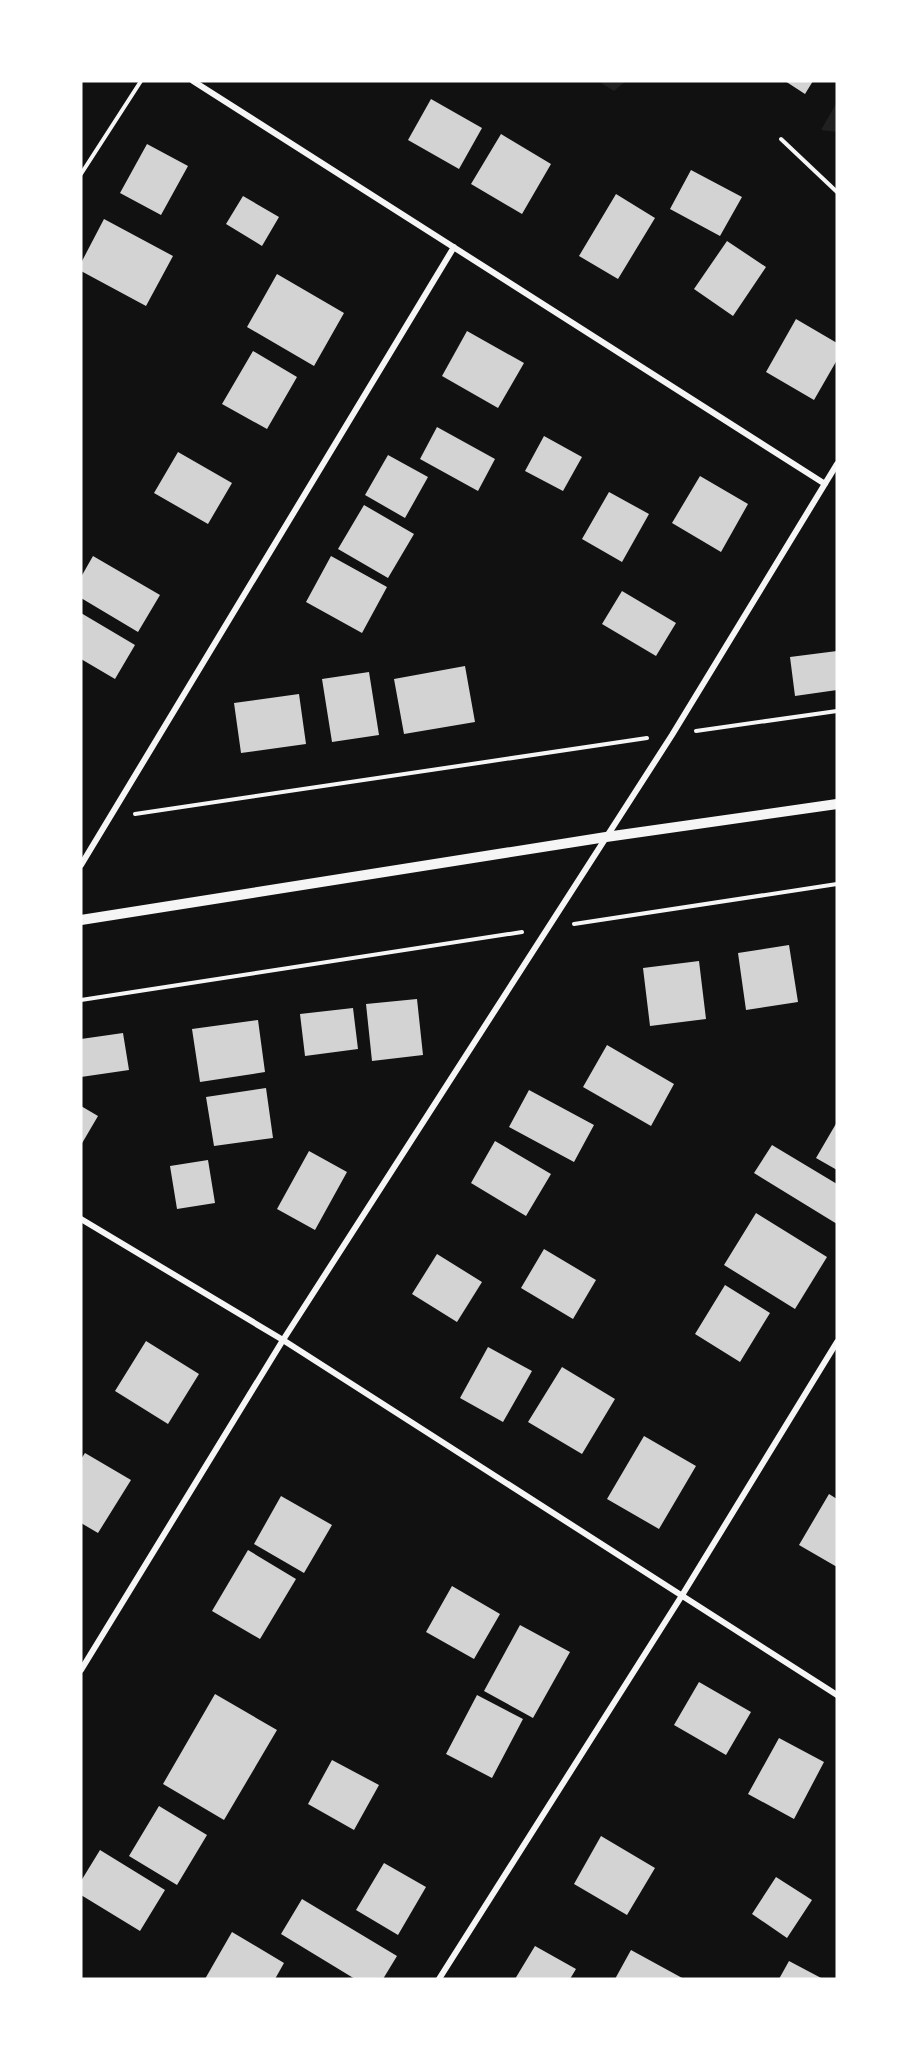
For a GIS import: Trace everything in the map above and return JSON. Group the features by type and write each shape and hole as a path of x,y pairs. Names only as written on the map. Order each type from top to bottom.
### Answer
{"street":[{"path":"193,81 825,484"},
{"path":"81,865 453,247"},
{"path":"81,1670 284,1340 672,735 837,464"},
{"path":"81,920 606,837 837,804"},
{"path":"81,1219 284,1340 681,1597 837,1695"},
{"path":"439,1979 681,1597 837,1342"}],"path":[{"path":"81,174 141,81"},
{"path":"781,139 837,192"},
{"path":"111,818 837,711"},
{"path":"81,1000 837,884"}],"shaded area":[{"path":"598,81 626,81 614,91"},
{"path":"837,102 837,132 821,130"}],"building":[{"path":"785,81 813,81 805,94"},
{"path":"431,99 482,128 459,169 408,140"},
{"path":"501,134 551,164 522,214 471,184"},
{"path":"147,144 188,166 161,215 120,193"},
{"path":"691,170 742,197 720,236 670,209"},
{"path":"616,194 655,218 618,279 579,256"},
{"path":"243,196 279,217 262,246 226,224"},
{"path":"104,219 173,256 146,306 81,271 81,263"},
{"path":"727,241 766,267 733,316 694,289"},
{"path":"277,274 344,313 314,366 247,327"},
{"path":"796,319 837,343 837,360 814,400 766,372"},
{"path":"467,331 524,363 498,408 442,376"},
{"path":"253,351 297,377 267,429 222,404"},
{"path":"437,427 495,459 478,491 420,459"},
{"path":"544,436 582,457 563,491 525,471"},
{"path":"178,452 232,483 208,524 154,493"},
{"path":"388,455 428,477 405,518 365,495"},
{"path":"700,476 748,504 721,552 672,523"},
{"path":"609,492 649,514 622,562 582,539"},
{"path":"364,505 414,534 388,578 338,549"},
{"path":"93,556 160,595 138,632 81,598 81,577"},
{"path":"331,556 387,587 362,633 306,602"},
{"path":"622,591 676,623 656,656 602,624"},
{"path":"81,613 135,645 115,679 81,659"},
{"path":"837,651 837,690 795,696 790,657"},
{"path":"465,666 475,722 404,734 394,679"},
{"path":"369,672 379,735 332,742 322,679"},
{"path":"299,694 306,744 241,753 234,703"},
{"path":"789,945 798,1002 746,1010 738,953"},
{"path":"699,961 706,1019 650,1026 643,968"},
{"path":"417,999 423,1055 372,1061 366,1004"},
{"path":"353,1008 358,1049 305,1056 300,1014"},
{"path":"258,1020 265,1072 200,1082 192,1029"},
{"path":"123,1033 129,1070 81,1077 81,1039"},
{"path":"607,1045 674,1084 651,1126 583,1087"},
{"path":"266,1088 273,1138 214,1146 206,1097"},
{"path":"529,1090 594,1125 574,1162 509,1127"},
{"path":"81,1106 98,1116 81,1145"},
{"path":"837,1122 837,1170 816,1158"},
{"path":"495,1141 551,1174 526,1216 471,1183"},
{"path":"772,1145 837,1184 837,1224 754,1173"},
{"path":"309,1151 347,1172 315,1230 277,1209"},
{"path":"208,1160 215,1203 177,1209 170,1166"},
{"path":"756,1213 827,1257 795,1309 724,1265"},
{"path":"544,1249 596,1280 573,1319 521,1288"},
{"path":"437,1254 482,1282 457,1322 412,1294"},
{"path":"725,1285 770,1313 740,1362 695,1334"},
{"path":"146,1341 199,1374 168,1424 115,1391"},
{"path":"488,1347 532,1371 503,1422 460,1398"},
{"path":"562,1367 615,1399 582,1454 528,1422"},
{"path":"644,1436 696,1466 659,1529 607,1499"},
{"path":"85,1453 131,1480 98,1533 81,1523 81,1459"},
{"path":"829,1494 837,1499 837,1567 799,1545"},
{"path":"281,1496 332,1525 304,1573 254,1544"},
{"path":"248,1550 296,1579 260,1639 212,1611"},
{"path":"452,1586 500,1614 474,1659 426,1632"},
{"path":"520,1625 570,1652 533,1718 484,1691"},
{"path":"699,1682 751,1712 726,1755 674,1725"},
{"path":"215,1694 277,1730 224,1820 163,1784"},
{"path":"477,1695 523,1719 492,1778 446,1754"},
{"path":"779,1738 824,1762 794,1819 748,1794"},
{"path":"332,1760 379,1785 354,1830 308,1804"},
{"path":"159,1806 207,1835 177,1885 129,1856"},
{"path":"601,1836 655,1868 627,1915 574,1884"},
{"path":"100,1850 165,1890 140,1931 81,1895 81,1881"},
{"path":"384,1863 426,1887 398,1935 356,1910"},
{"path":"776,1877 812,1900 787,1938 752,1914"},
{"path":"302,1899 397,1956 383,1979 355,1979 281,1934"},
{"path":"232,1932 284,1963 275,1979 205,1979"},
{"path":"535,1946 576,1969 570,1979 515,1979"},
{"path":"631,1950 684,1979 615,1979"},
{"path":"789,1961 823,1979 779,1979"}]}
